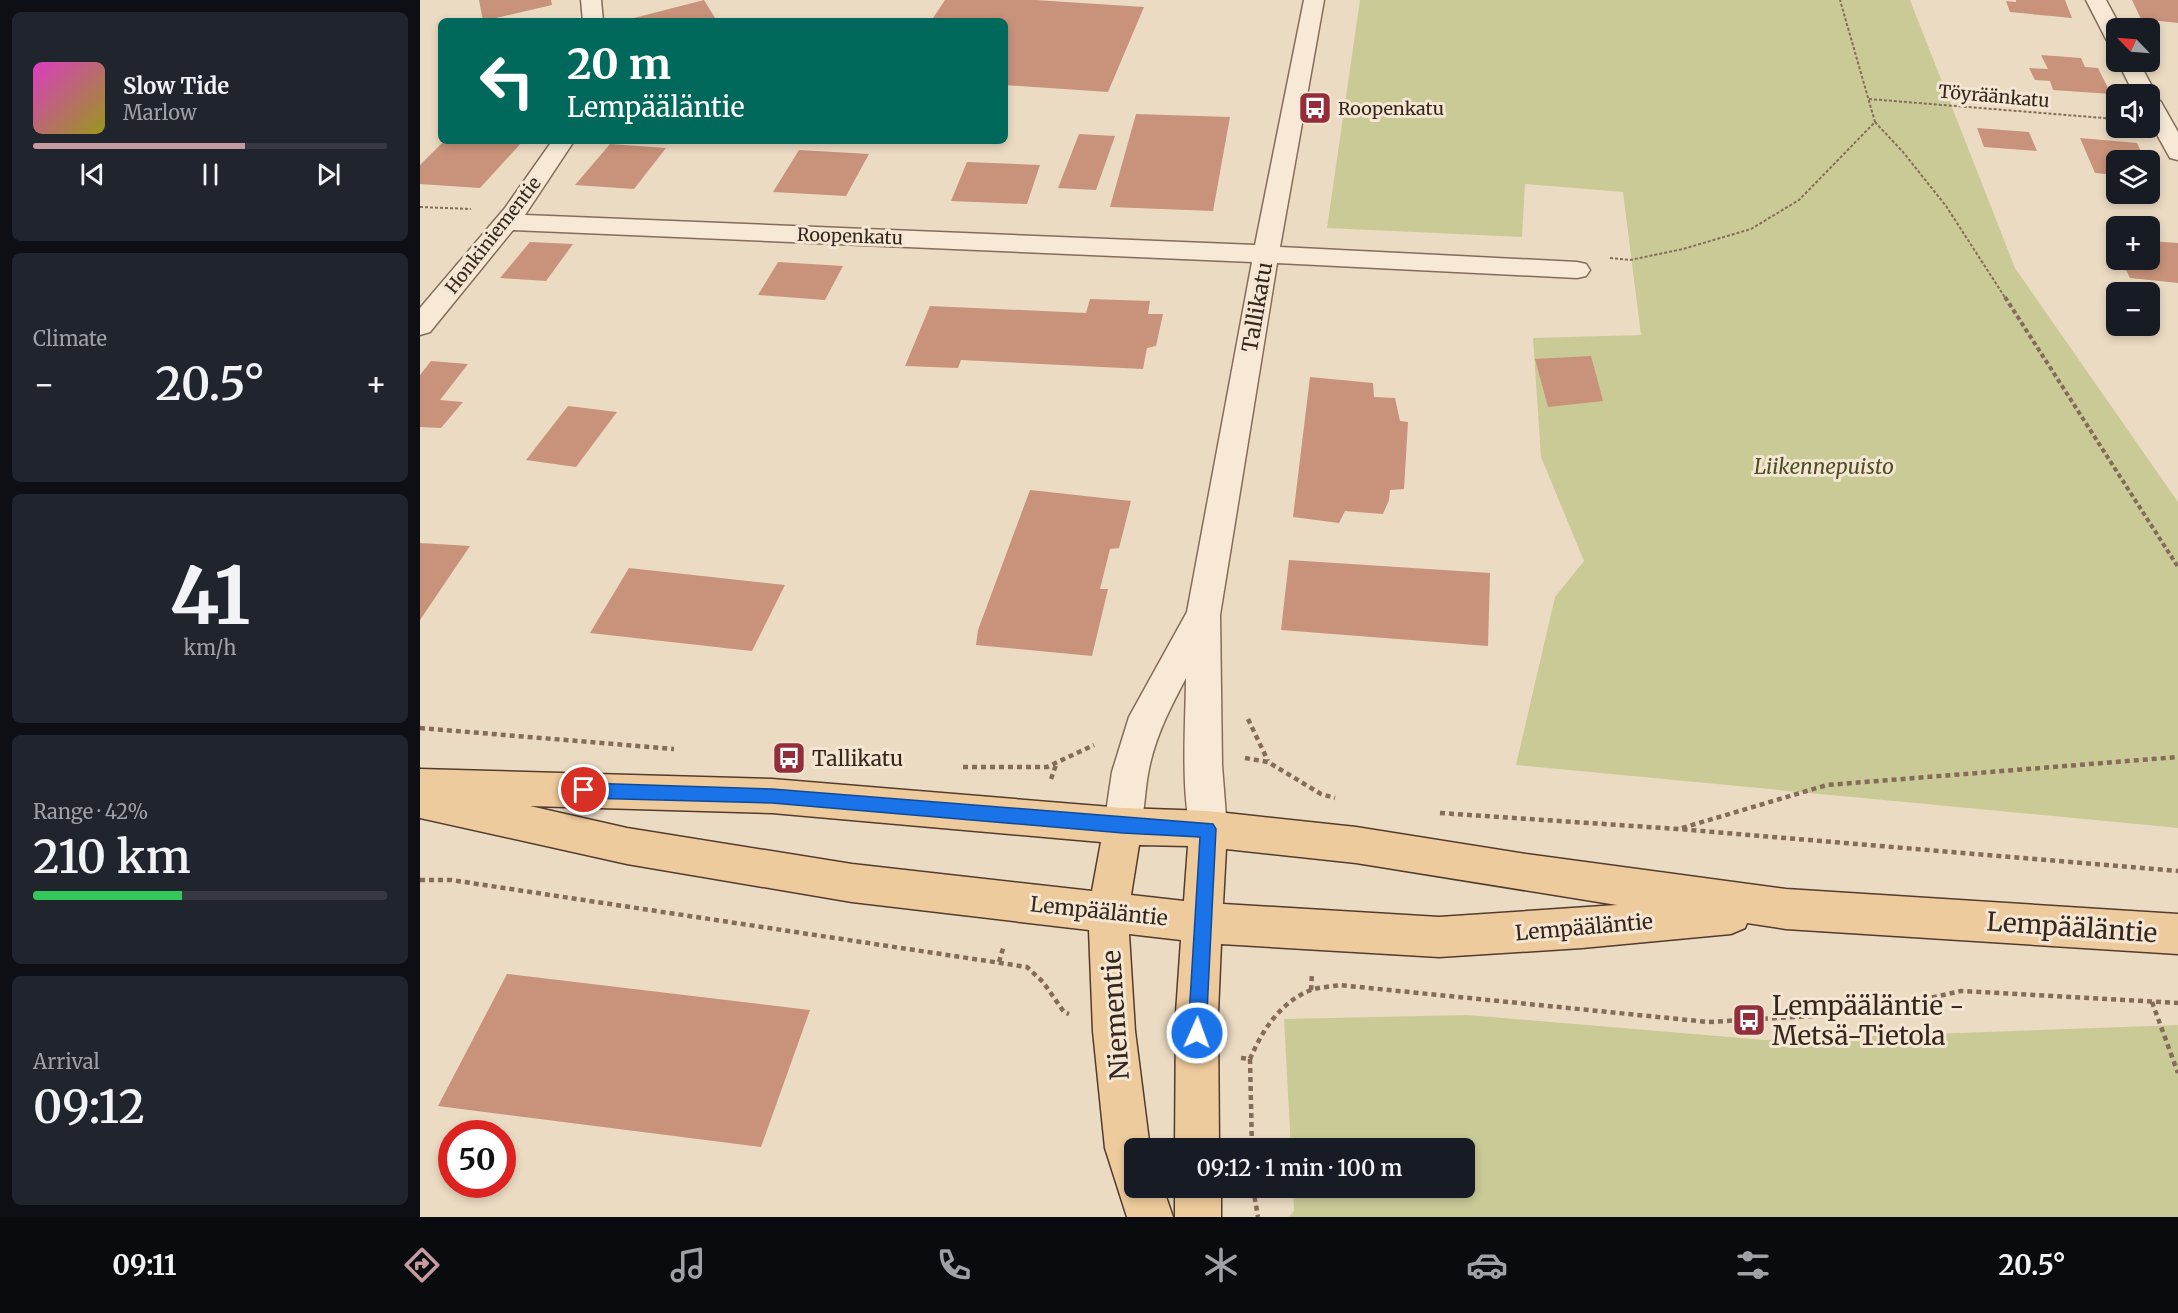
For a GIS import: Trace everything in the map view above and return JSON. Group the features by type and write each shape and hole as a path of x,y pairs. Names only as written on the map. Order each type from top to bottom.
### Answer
{"main road":[{"name":"Lempääläntie","path":"420,786 772,796 1123,826 1208,829 1356,845 1526,873 1786,909 2178,934"},
{"name":"Lempääläntie","path":"420,800 627,846 830,879 1203,923 1439,937 1582,928 1786,909"},
{"name":"Niementie","path":"1123,826 1108,912 1114,1031 1126,1138"},
{"path":"1197,1138 1197,1053 1208,829"},
{"path":"1143,1198 1150,1217"},
{"path":"1198,1198 1198,1217"}],"street":[{"path":"591,0 593,18"},
{"name":"Tallikatu","path":"1208,829 1204,765 1203,615 1235,440 1252,327 1314,0"},
{"path":"2096,0 2106,20"},
{"path":"2160,120 2178,153"},
{"name":"Honkiniementie","path":"420,326 510,216 549,165 561,144"},
{"name":"Roopenkatu","path":"510,216 1577,270"},
{"name":"Tallikatu","path":"1123,826 1130,772 1147,717 1203,615"}],"path":[{"path":"1840,0 1875,122 1903,152 1946,206 2178,567"},
{"name":"Töyräänkatu","path":"1869,99 2106,118"},
{"path":"1609,258 1630,260 1641,258 1751,230 1799,200 1875,122"},
{"path":"420,207 510,216"},
{"path":"1678,829 1827,785 2178,757"},
{"path":"420,880 451,880 1027,967 1043,982 1064,1012 1114,1031"},
{"path":"1252,1138 1250,1059 1260,1036 1283,1007 1311,990 1339,985 1708,1022 1863,1013 1961,991 2178,1003"},
{"path":"2152,1002 2178,1073"},
{"path":"1197,1053 1250,1059"},
{"path":"1255,1198 1258,1217"}],"green space":[{"name":"Liikennepuisto","path":"1360,0 1910,0 2015,268 2178,502 2178,828 1516,765 1555,597 1584,561 1541,457 1533,338 1641,335 1623,192 1525,184 1522,237 1327,228"},
{"path":"1467,1015 1765,1040 2178,1025 2178,1217 1288,1217 1294,1211 1293,1198 1475,1198 1475,1138 1290,1138 1284,1019"}],"building":[{"path":"479,0 551,0 552,5 496,18 482,18"},
{"path":"704,0 715,18 634,18"},
{"path":"945,0 1035,0 1144,7 1108,92 1008,85 1008,18 933,18"},
{"path":"2016,0 2065,0 2072,18 2010,12 2006,1 2016,2"},
{"path":"2132,0 2178,0 2178,23 2160,21 2160,18 2141,18"},
{"path":"2041,55 2081,58 2085,67 2098,68 2106,84 2106,94 2053,90 2050,81 2035,80 2029,68 2048,69"},
{"path":"1136,114 1230,117 1213,211 1110,207"},
{"path":"1977,128 2029,132 2037,151 1984,147"},
{"path":"1079,134 1115,136 1096,190 1058,188"},
{"path":"2080,138 2137,143 2140,150 2106,150 2106,174 2095,173"},
{"path":"441,144 520,144 480,188 420,184 420,165"},
{"path":"610,144 666,148 634,189 575,185"},
{"path":"799,150 869,154 846,196 773,192"},
{"path":"967,162 1040,165 1027,204 951,201"},
{"path":"530,242 573,244 546,281 500,278"},
{"path":"2160,242 2178,243 2178,283 2130,278 2126,270 2160,270"},
{"path":"778,262 843,266 825,300 758,295"},
{"path":"1090,299 1150,301 1148,314 1163,314 1156,346 1147,348 1143,369 961,360 958,368 905,366 930,306 1086,313"},
{"path":"1591,356 1603,401 1548,407 1535,359"},
{"path":"431,361 468,364 440,400 463,402 441,428 420,427 420,375"},
{"path":"1310,377 1373,383 1374,397 1395,398 1400,421 1408,422 1404,489 1390,490 1389,500 1383,514 1345,511 1339,523 1293,517"},
{"path":"568,406 617,412 576,467 526,460"},
{"path":"1030,490 1131,501 1119,548 1110,549 1100,589 1108,589 1092,656 976,645 978,630"},
{"path":"420,543 470,546 420,620"},
{"path":"1289,560 1490,573 1488,646 1281,630"},
{"path":"629,568 785,585 752,651 590,633"},
{"path":"507,974 810,1010 761,1147 438,1106"}],"place":[{"name":"Roopenkatu","path":"1315,108"},
{"name":"Tallikatu","path":"789,758"},
{"name":"Lempääläntie - Metsä-Tietola","path":"1749,1020"}],"route":[{"path":"584,790 772,796 1123,826 1208,829 1197,1033"}]}
